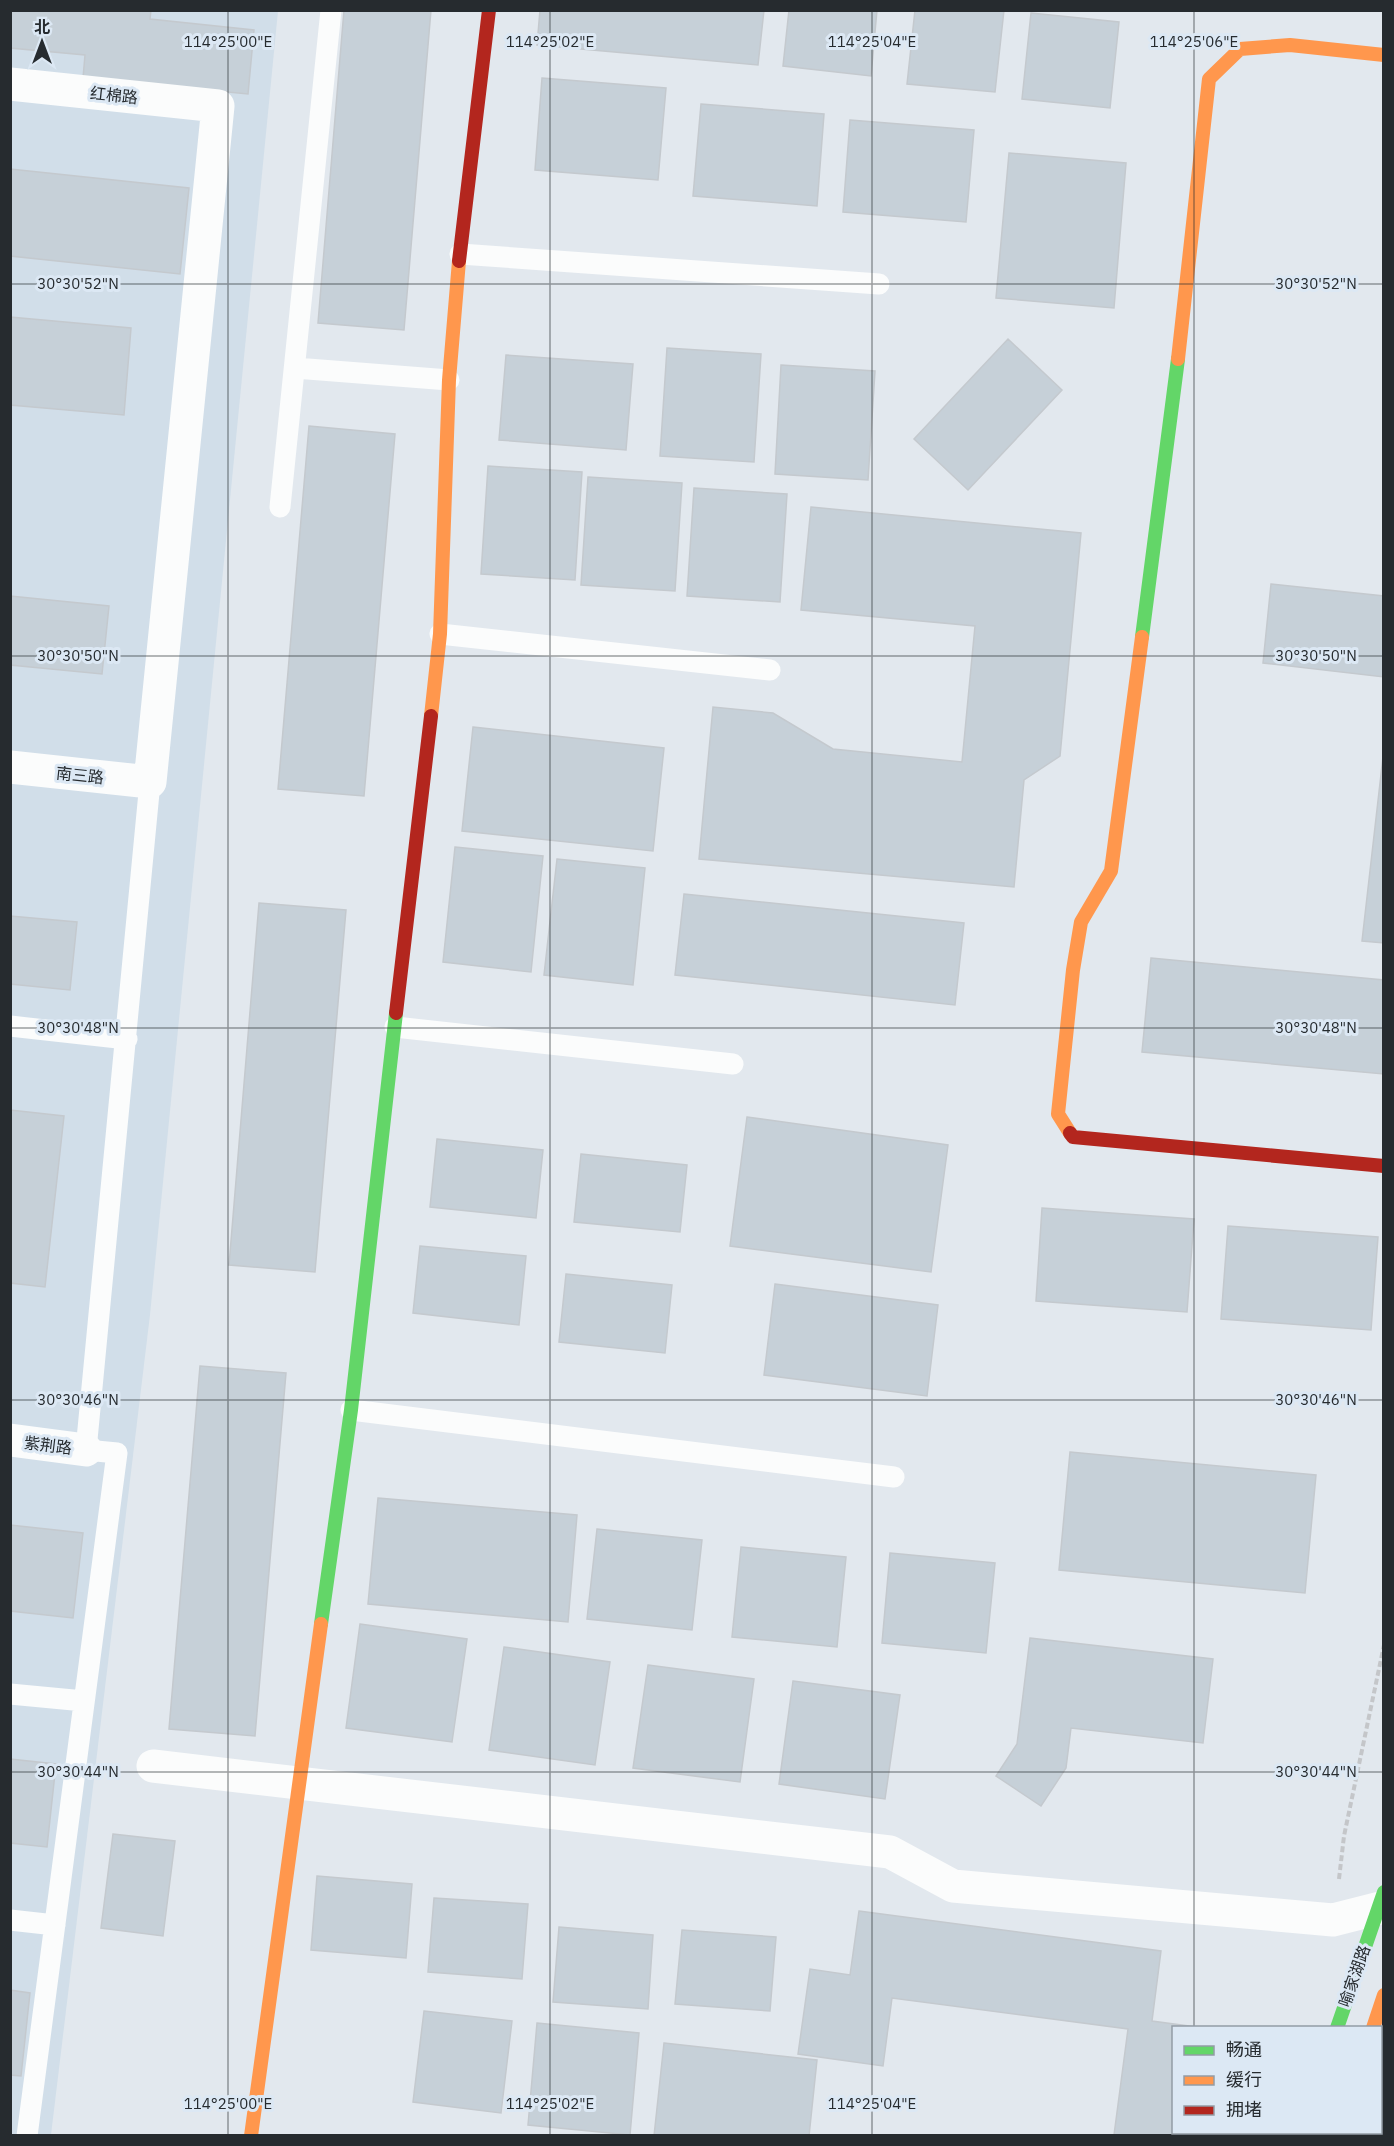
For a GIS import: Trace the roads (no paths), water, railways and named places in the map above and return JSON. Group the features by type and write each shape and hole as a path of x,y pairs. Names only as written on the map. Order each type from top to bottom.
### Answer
{"main road":[{"path":"250,2136 351,1410 440,634 449,380 460,254 489,10"},
{"path":"1383,55 1290,45 1240,49 1209,79 1176,375 1111,871 1081,922 1073,970 1058,1114 1073,1137 1383,1166"},
{"name":"喻家湖路","path":"1338,2026 1381,1903"},
{"path":"1374,2026 1383,1995"}],"street":[{"name":"红棉路","path":"10,84 218,106 150,782"},
{"name":"南三路","path":"10,767 150,782"},
{"name":"紫荆路","path":"10,1440 86,1450"},
{"path":"153,1766 890,1852 953,1886 1333,1920 1381,1903"}],"lane":[{"path":"280,507 331,10"},
{"path":"460,254 879,284"},
{"path":"295,368 449,380"},
{"path":"440,634 770,670"},
{"path":"27,2136 117,1453 86,1450 150,782"},
{"path":"10,1026 127,1039"},
{"path":"395,1027 733,1064"},
{"path":"351,1410 894,1477"},
{"path":"10,1694 84,1701"},
{"path":"10,1920 55,1925"}]}
